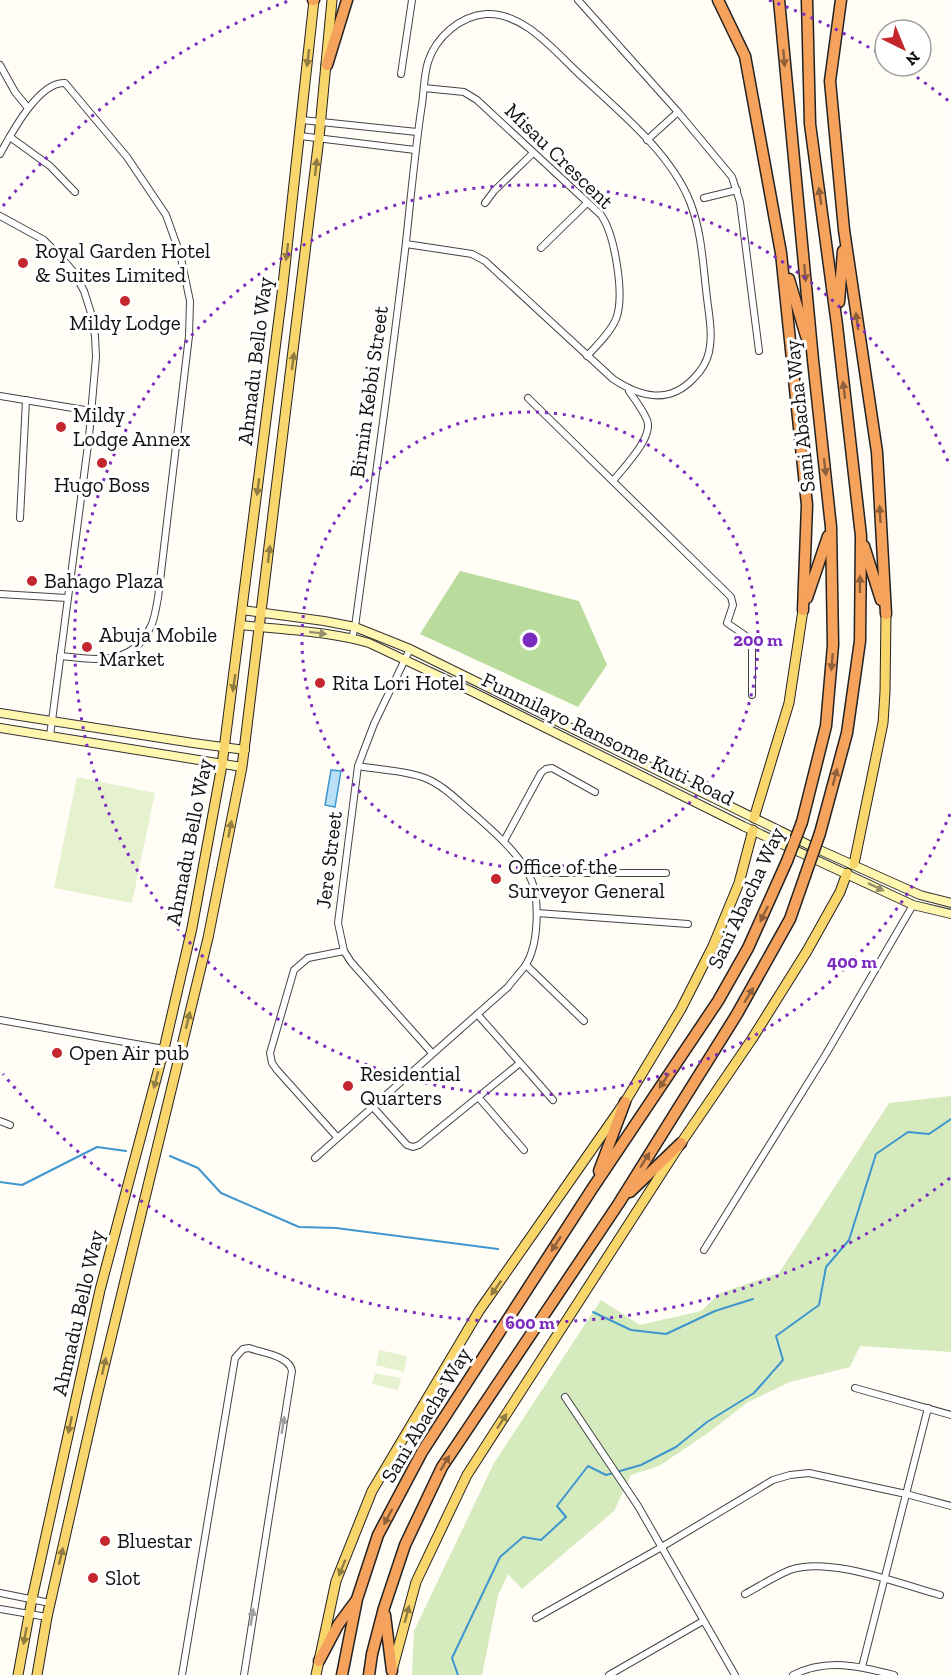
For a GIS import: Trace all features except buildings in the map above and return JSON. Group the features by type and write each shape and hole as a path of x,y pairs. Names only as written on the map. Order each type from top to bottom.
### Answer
{"highway":[{"path":"327,65 348,0"},
{"path":"718,0 745,56 781,253 807,505 803,610"},
{"name":"Sani Abacha Way","path":"342,1675 357,1599 378,1535 422,1452 592,1189 718,1001 748,948 788,861 802,822 826,726 833,645 831,527 779,0"},
{"name":"Sani Abacha Way","path":"369,1675 384,1608 405,1545 442,1467 619,1203 769,960 790,919 820,833 849,721 860,641 861,536 837,325 810,124 807,0"},
{"path":"841,0 830,81 844,230 877,452 886,614"},
{"path":"837,325 844,230"},
{"path":"781,253 813,360"},
{"path":"803,610 831,527"},
{"path":"861,536 886,614"},
{"path":"592,1189 625,1102"},
{"path":"619,1203 681,1143"},
{"path":"318,1661 338,1625 357,1599"},
{"path":"384,1608 392,1673"}],"main road":[{"name":"Ahmadu Bello Way","path":"18,1675 79,1382 122,1204 164,1049 202,878 222,765 302,120 314,0"},
{"name":"Ahmadu Bello Way","path":"37,1675 50,1603 141,1209 208,938 242,768 321,121 332,0"},
{"name":"Sani Abacha Way","path":"754,818 789,703 803,610"},
{"path":"854,864 883,723 886,614"},
{"name":"Sani Abacha Way","path":"316,1675 336,1581 372,1491 479,1311 625,1102 681,1009 713,946 739,883 753,830"},
{"path":"392,1673 416,1582 467,1475 681,1143 752,1039 807,951 840,892 847,873"}],"street":[{"path":"401,74 412,0"},
{"path":"578,0 678,112 732,177 737,190 759,351"},
{"name":"Birnin Kebbi Street","path":"352,638 406,244 417,132 428,62 435,46 448,30 468,18 488,14 507,18 522,24 538,36 647,140 679,180 690,203 701,247 711,340 709,355 700,372 689,384 674,392 657,396 629,390"},
{"path":"0,65 15,92 28,108"},
{"path":"0,154 28,108 59,83 65,83 126,157 162,207 180,254 190,301 189,336 158,598 152,624 135,648 121,656 105,660 60,656"},
{"name":"Misau Crescent","path":"424,88 464,93 477,100 607,224 620,289 620,304 616,320 608,333 587,356"},
{"path":"647,140 678,112"},
{"path":"302,120 417,132"},
{"path":"300,136 415,150"},
{"path":"10,137 50,166 75,192"},
{"path":"485,203 494,191 533,153"},
{"path":"704,198 737,190"},
{"path":"541,248 587,203"},
{"path":"0,216 44,240 67,264 84,291 95,336 96,357 90,411 50,736"},
{"path":"406,244 472,254 484,261 587,356 629,390 648,420 649,429 646,438 613,481"},
{"path":"0,396 90,411"},
{"path":"528,398 731,597 733,605 727,623 746,636 752,646 752,695"},
{"path":"20,518 26,400"},
{"path":"0,594 67,598"},
{"name":"Funmilayo Ransome Kuti Road","path":"242,610 355,627 410,649 754,818 920,895 951,903"},
{"name":"Funmilayo Ransome Kuti Road","path":"241,625 352,638 405,659 753,830 913,905 951,914"},
{"name":"Jere Street","path":"410,649 374,724 358,766 338,922 344,951 351,962 432,1053"},
{"path":"0,713 245,750"},
{"path":"0,728 242,768"},
{"path":"315,1158 508,987 526,965 534,940 537,913 533,885 528,873 504,842 439,784 411,774 358,766"},
{"path":"504,842 541,773 546,768 552,768 595,792"},
{"path":"528,873 666,873"},
{"path":"704,1250 826,1054 913,905"},
{"path":"537,913 688,924"},
{"path":"338,1137 277,1070 272,1063 270,1053 294,970 308,958 344,951"},
{"path":"526,965 584,1021"},
{"path":"478,1015 553,1100"},
{"path":"0,1020 164,1049"},
{"path":"372,1106 407,1145 413,1147 419,1145 479,1098 520,1063"},
{"path":"479,1098 524,1150"},
{"path":"0,1121 10,1125"},
{"path":"182,1675 234,1366 238,1353 249,1348 287,1361 292,1371 244,1675"},
{"path":"855,1388 951,1415"},
{"path":"565,1397 638,1506 660,1548 735,1675"},
{"path":"862,1666 928,1408"},
{"path":"536,1618 660,1548 773,1480 790,1475 809,1473 951,1506"},
{"path":"745,1594 790,1570 821,1565 843,1568 940,1595"},
{"path":"0,1593 50,1603"},
{"path":"0,1609 47,1617"},
{"path":"609,1675 703,1621"},
{"path":"793,1675 820,1665 839,1664 862,1666 894,1675"}],"green space":[{"path":"460,571 579,601 607,665 578,707 420,634"},
{"path":"77,777 155,793 132,903 54,888"},
{"path":"951,1096 951,1352 860,1346 850,1367 790,1382 748,1402 708,1433 659,1466 631,1475 614,1511 522,1589 508,1574 498,1595 482,1675 412,1675 414,1631 494,1463 601,1300 640,1325 701,1311 720,1293 779,1273 889,1103"},
{"path":"379,1350 407,1356 404,1372 376,1365"},
{"path":"375,1373 401,1378 398,1390 372,1384"}],"water":[{"path":"331,770 341,771 335,807 325,805"}],"waterway":[{"path":"458,1675 452,1658 500,1557 523,1537 541,1540 566,1517 557,1506 588,1466 606,1475 641,1465 676,1447 707,1422 754,1393 783,1360 776,1336 819,1305 826,1267 849,1240 876,1154 908,1132 929,1134 951,1119"},
{"path":"0,1182 22,1185 97,1147 126,1151"},
{"path":"170,1156 198,1168 221,1193 299,1227 336,1228 498,1249"},
{"path":"593,1312 631,1330 666,1334 715,1311 753,1299"}],"place":[{"name":"Royal Garden Hotel & Suites Limited","path":"23,263"},
{"name":"Mildy Lodge","path":"125,301"},
{"name":"Mildy Lodge Annex","path":"61,427"},
{"name":"Hugo Boss","path":"102,463"},
{"name":"Bahago Plaza","path":"32,581"},
{"name":"Abuja Mobile Market","path":"87,647"},
{"name":"Rita Lori Hotel","path":"320,683"},
{"name":"Office of the Surveyor General","path":"496,879"},
{"name":"Open Air pub","path":"57,1053"},
{"name":"Residential Quarters","path":"348,1086"},
{"name":"Bluestar","path":"105,1541"},
{"name":"Slot","path":"93,1578"}]}
